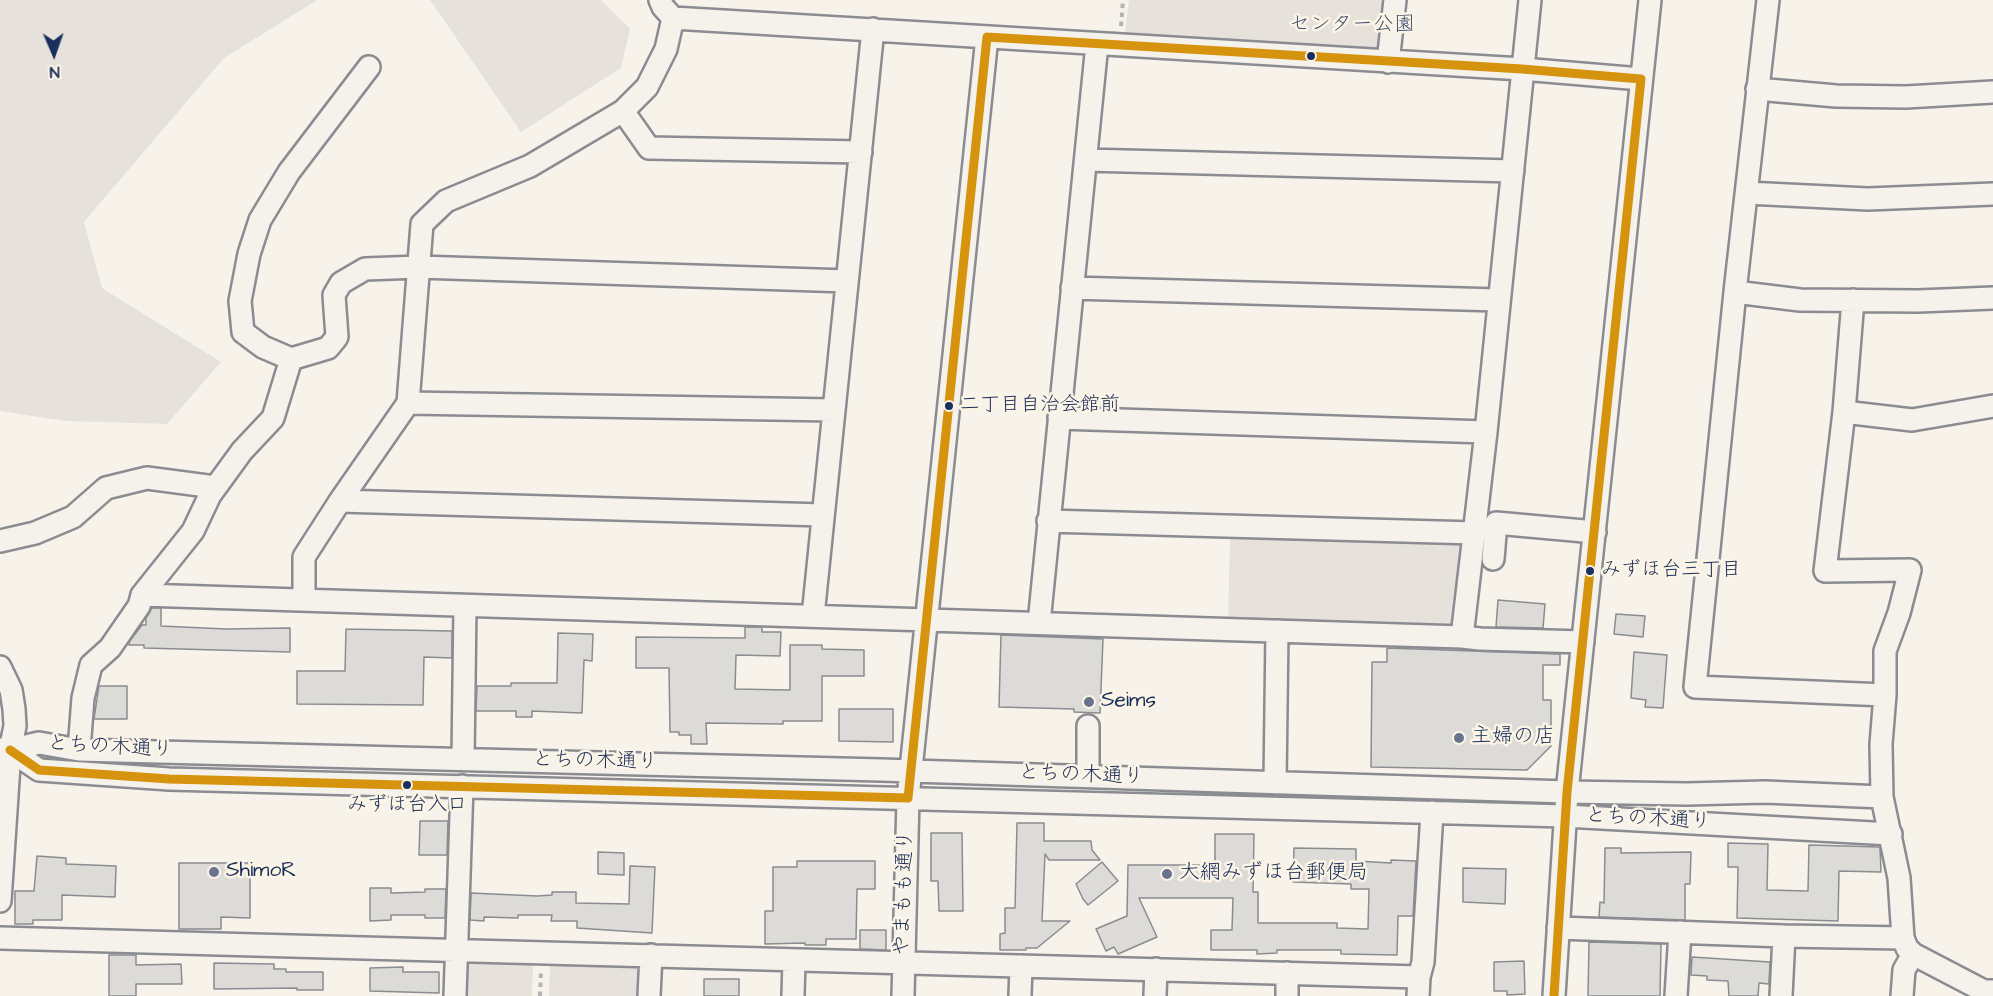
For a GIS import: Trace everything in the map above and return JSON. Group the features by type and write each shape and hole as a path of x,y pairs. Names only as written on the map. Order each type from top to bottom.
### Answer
{"street":[{"path":"660,0 673,18 1522,69 1641,80"},
{"path":"1388,62 1395,0"},
{"path":"1462,637 1486,432 1530,0"},
{"path":"1554,996 1564,816 1650,0"},
{"path":"1768,0 1735,292 1695,687 1885,695"},
{"path":"304,600 304,556 408,404 422,224 446,201 530,166 623,111 647,87 666,49 673,18"},
{"path":"813,616 873,29"},
{"name":"やまもも通り","path":"903,996 908,798 987,37"},
{"path":"1039,623 1097,44"},
{"path":"369,67 289,172 260,220 249,254 240,301 243,332 264,346 291,359 328,348 338,337 334,295 340,283 366,269 419,267 847,281"},
{"path":"1757,89 1848,96 1906,97 1993,92"},
{"path":"623,111 650,148 861,152"},
{"path":"1086,160 1513,171"},
{"path":"1747,193 1868,199 1993,194"},
{"path":"1072,288 1498,300"},
{"path":"1735,292 1800,300 1918,301 1993,298"},
{"path":"1853,300 1844,412 1826,571 1910,570 1899,613 1885,651 1885,695 1881,744 1882,797 1899,878 1908,946 1902,996"},
{"path":"79,750 83,698 91,665 110,648 139,606 142,595 193,531 215,487 242,451 273,418 291,359"},
{"path":"408,404 833,410"},
{"path":"1844,412 1912,420 1993,406"},
{"path":"1059,418 1486,432"},
{"path":"0,541 35,534 73,517 106,488 147,478 215,487"},
{"path":"340,501 823,514"},
{"path":"1048,521 1474,533"},
{"path":"1493,559 1496,523 1595,532"},
{"path":"142,595 1583,642"},
{"path":"463,759 465,606"},
{"path":"1275,783 1277,631"},
{"path":"0,667 11,690 15,709 15,726 5,749 0,901"},
{"path":"1088,726 1088,776"},
{"name":"とちの木通り","path":"5,749 39,743 79,750 911,771 1567,792 1688,794 1765,792 1882,797"},
{"name":"とちの木通り","path":"5,749 39,770 169,779 1564,816 1891,834"},
{"path":"455,996 462,786"},
{"path":"0,938 1156,969 1287,974 1419,987 1423,962 1432,812"},
{"path":"1558,928 1784,936 1908,946 1987,993"},
{"path":"1676,996 1680,932"},
{"path":"1781,996 1784,936"},
{"path":"649,996 651,955"},
{"path":"793,996 794,960"},
{"path":"1020,996 1021,966"},
{"path":"1155,996 1156,969"},
{"path":"1287,974 1287,996"}],"path":[{"path":"1119,45 1123,0"}],"green space":[{"path":"0,0 317,0 224,58 84,222 102,288 221,362 167,424 65,421 0,411"},
{"path":"430,0 601,0 630,29 621,68 521,132"},
{"name":"センター公園","path":"1129,0 1388,0 1383,47 1374,54 1134,39 1125,32"},
{"path":"1230,537 1463,543 1453,631 1228,624"},
{"path":"465,959 533,961 532,996 464,996"},
{"path":"550,961 642,964 641,996 549,996"}],"building":[{"path":"1498,600 1545,604 1543,628 1496,627"},
{"path":"152,608 161,608 161,626 226,629 290,628 290,652 144,648 144,645 129,645 142,625 146,625 146,618"},
{"path":"1616,614 1645,616 1643,637 1614,634"},
{"path":"745,627 762,627 762,632 781,632 780,656 736,655 735,689 790,690 790,645 822,645 822,649 864,650 864,676 822,676 822,721 783,721 783,724 706,723 707,744 691,744 691,735 670,732 669,668 636,668 636,637 745,638"},
{"path":"346,629 452,631 452,658 424,657 423,705 297,704 297,671 345,671"},
{"path":"558,633 593,634 592,661 584,660 582,713 532,711 532,717 516,717 516,711 476,711 477,686 557,683"},
{"path":"1001,635 1103,639 1100,713 1074,712 1074,709 999,707"},
{"path":"1387,648 1560,654 1560,665 1543,665 1543,700 1551,700 1551,746 1527,770 1371,767 1372,662 1387,662"},
{"path":"1634,652 1667,655 1663,708 1645,707 1646,700 1631,698"},
{"path":"99,686 127,686 127,719 94,719"},
{"path":"839,709 893,709 893,742 839,741"},
{"path":"420,821 448,821 447,855 419,855"},
{"path":"1017,823 1044,823 1044,841 1091,841 1092,850 1100,860 1049,860 1045,854 1042,921 1070,921 1037,948 1000,950 1000,934 1005,933 1005,908 1015,908"},
{"path":"931,833 962,833 963,911 939,911 938,881 931,881"},
{"path":"1215,834 1254,834 1253,892 1258,892 1258,923 1337,923 1337,928 1368,929 1369,889 1351,889 1351,884 1293,882 1294,848 1356,849 1356,861 1391,863 1391,860 1416,861 1413,916 1398,916 1397,955 1341,954 1341,950 1277,950 1277,953 1257,954 1257,950 1211,950 1211,930 1232,930 1233,898 1139,898 1157,937 1118,954 1114,947 1106,951 1096,929 1127,916 1128,865 1215,865"},
{"path":"1728,843 1768,844 1767,890 1808,891 1809,845 1880,847 1881,872 1839,871 1838,921 1737,918 1738,867 1728,867"},
{"path":"1605,848 1621,848 1621,853 1691,852 1690,884 1685,884 1685,920 1599,917 1600,902 1604,903"},
{"path":"598,852 624,853 624,875 598,874"},
{"path":"37,856 66,858 66,864 116,866 115,897 62,895 62,920 33,920 33,924 15,924 15,891 34,891"},
{"path":"797,861 875,861 875,889 857,889 856,939 826,939 826,945 765,944 765,911 773,911 773,867 797,867"},
{"path":"1102,862 1118,881 1088,905 1076,884"},
{"path":"179,863 250,863 250,918 221,917 221,929 179,929"},
{"path":"630,866 655,867 652,933 577,928 577,921 551,921 552,915 518,915 518,918 484,917 484,921 470,920 471,893 537,896 552,895 552,892 576,892 576,903 629,904"},
{"path":"1463,868 1506,869 1505,904 1463,902"},
{"path":"370,888 391,888 391,893 446,889 445,918 425,918 425,915 391,915 391,920 370,921"},
{"path":"860,930 886,930 886,950 860,949"},
{"path":"1589,942 1661,944 1660,996 1588,996"},
{"path":"109,955 136,955 136,965 181,964 182,984 136,984 136,996 109,996"},
{"path":"1692,957 1770,962 1769,984 1759,983 1758,996 1729,996 1728,981 1707,980 1707,976 1691,975"},
{"path":"1524,961 1525,994 1507,995 1507,991 1494,991 1494,962"},
{"path":"214,963 274,964 274,969 286,969 286,972 323,972 323,990 214,989"},
{"path":"403,967 403,972 439,972 439,993 370,991 370,968"},
{"path":"704,979 739,979 739,996 704,996"}],"transit line":[{"path":"987,37 1522,69 1641,79"},
{"path":"10,750 39,770 169,779 908,798 987,37"},
{"path":"1554,996 1567,792 1641,79"}],"place":[{"name":"二丁目自治会館前","path":"949,406"},
{"name":"みずほ台三丁目","path":"1590,571"},
{"name":"Seims","path":"1089,702"},
{"name":"主婦の店","path":"1459,738"},
{"name":"みずほ台入口","path":"407,785"},
{"name":"ShimoR","path":"214,872"},
{"name":"大網みずほ台郵便局","path":"1167,874"}]}
